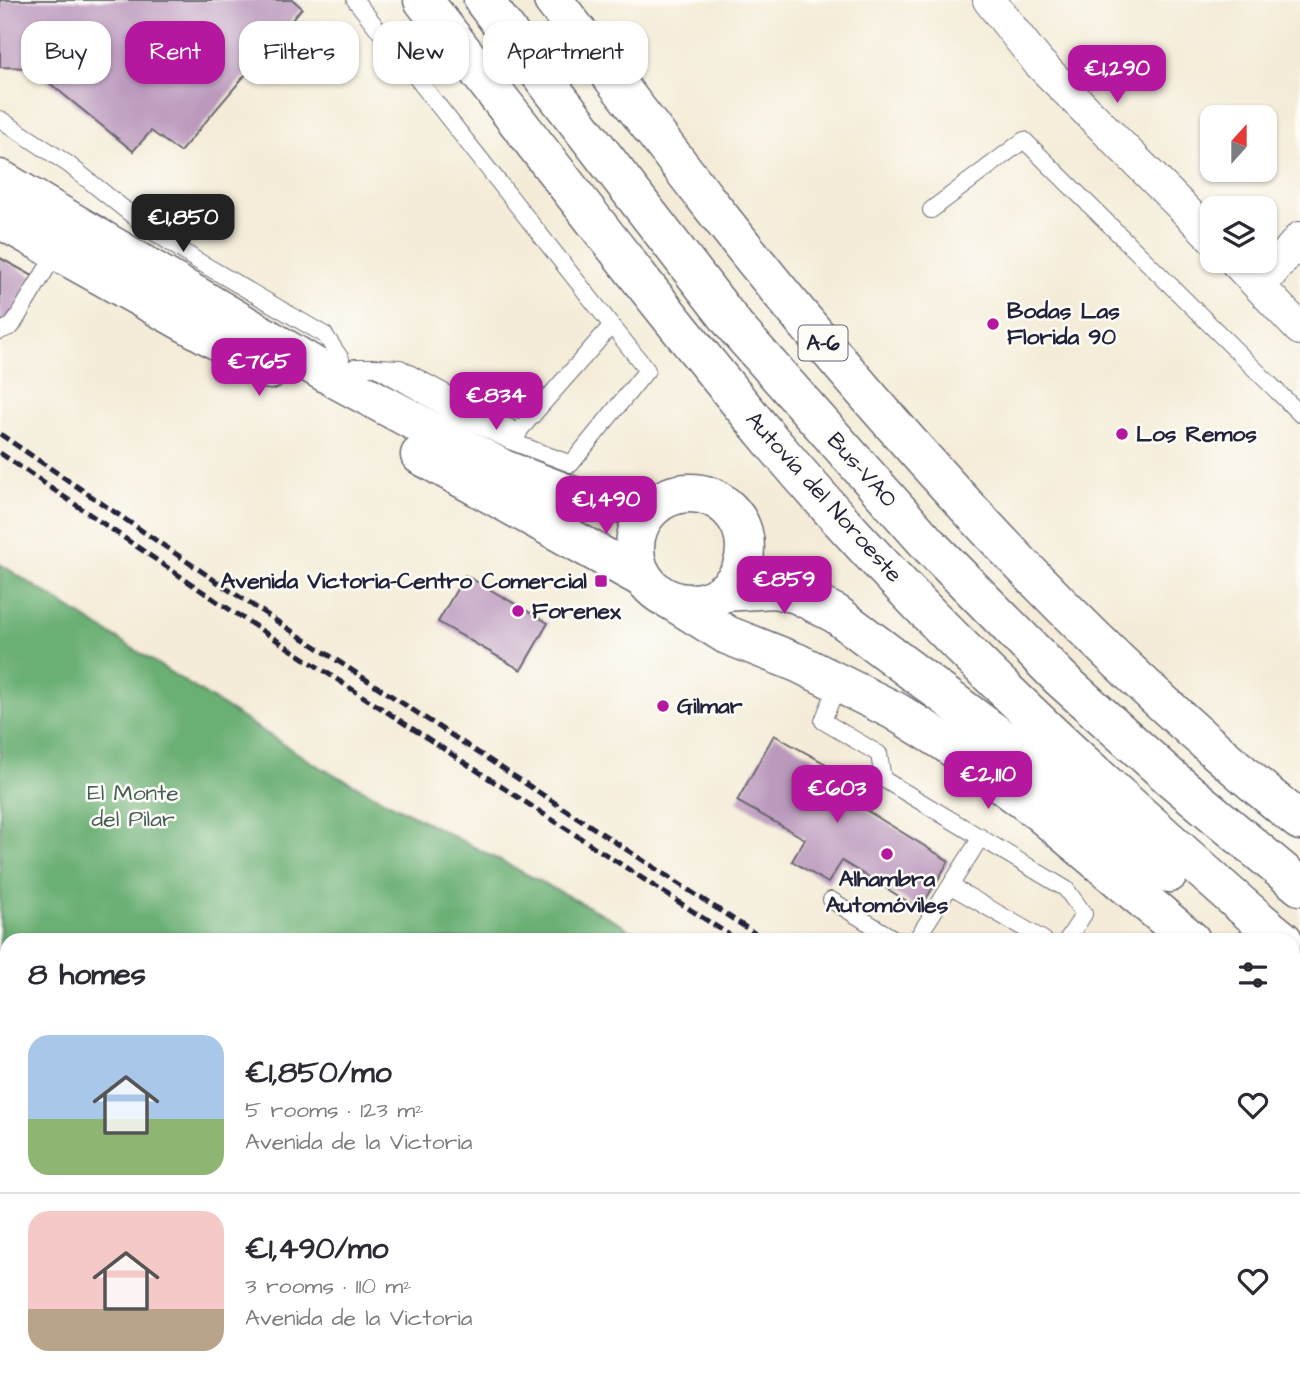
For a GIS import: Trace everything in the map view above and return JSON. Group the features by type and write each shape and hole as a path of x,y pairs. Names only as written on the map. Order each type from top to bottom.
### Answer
{"main road":[{"name":"Autovía del Noroeste","path":"423,0 731,391 879,562 1044,729 1274,933"},
{"name":"Bus-VAO","path":"483,0 737,329 929,545 1061,679 1171,778 1300,886"},
{"name":"A-6","path":"553,0 800,316 940,478 1160,703 1300,821"},
{"path":"0,179 336,379 503,470 567,496 606,505 654,505"},
{"path":"0,219 657,589 727,635 797,663 895,711 945,742 1037,810 1184,933"},
{"path":"797,663 759,635 746,620 733,587 745,554 742,528 733,513 720,501 704,494 687,492 670,496 654,505 643,518 636,540 637,565 657,589 698,603 733,587 774,589 797,594 836,614 1032,761 1171,875 1233,899"}],"street":[{"path":"989,0 1038,62 1200,226"},
{"path":"1260,286 1300,238"},
{"path":"1247,273 1300,329"}],"lane":[{"path":"0,331 12,326 71,259 122,274 304,376 325,383 355,367 375,367 460,416 515,437 571,464 647,370 355,0"},
{"path":"0,119 68,164 148,228 196,260 325,335 341,359 336,379 341,395 443,454 456,475"},
{"path":"931,209 1024,141 1300,414"},
{"path":"515,437 611,326"},
{"path":"838,682 823,721 879,754 883,779 1066,889 1084,914 1072,933"},
{"path":"921,933 981,837"},
{"path":"951,886 1032,933"},
{"path":"831,900 885,933"}],"green space":[{"name":"El Monte del Pilar","path":"0,564 316,765 620,923 633,933 0,933"}],"building":[{"path":"0,0 293,0 302,8 291,21 239,21 239,82 180,152 151,131 133,151 51,84 111,84 111,21 21,21 21,68 0,67"},
{"path":"0,258 33,276 7,323 0,319"},
{"path":"465,575 548,623 521,670 438,622"},
{"path":"774,735 842,773 833,790 949,861 920,909 842,861 828,883 792,861 805,839 737,801"}],"railway":[{"path":"0,434 223,586 754,933"},
{"path":"0,453 215,600 726,933"}],"place":[{"name":"Bodas Las Florida 90","path":"993,324"},
{"name":"Los Remos","path":"1122,434"},
{"name":"Avenida Victoria-Centro Comercial","path":"601,581"},
{"name":"Forenex","path":"518,611"},
{"name":"Gilmar","path":"663,706"},
{"name":"Alhambra Automóviles","path":"887,854"}]}
